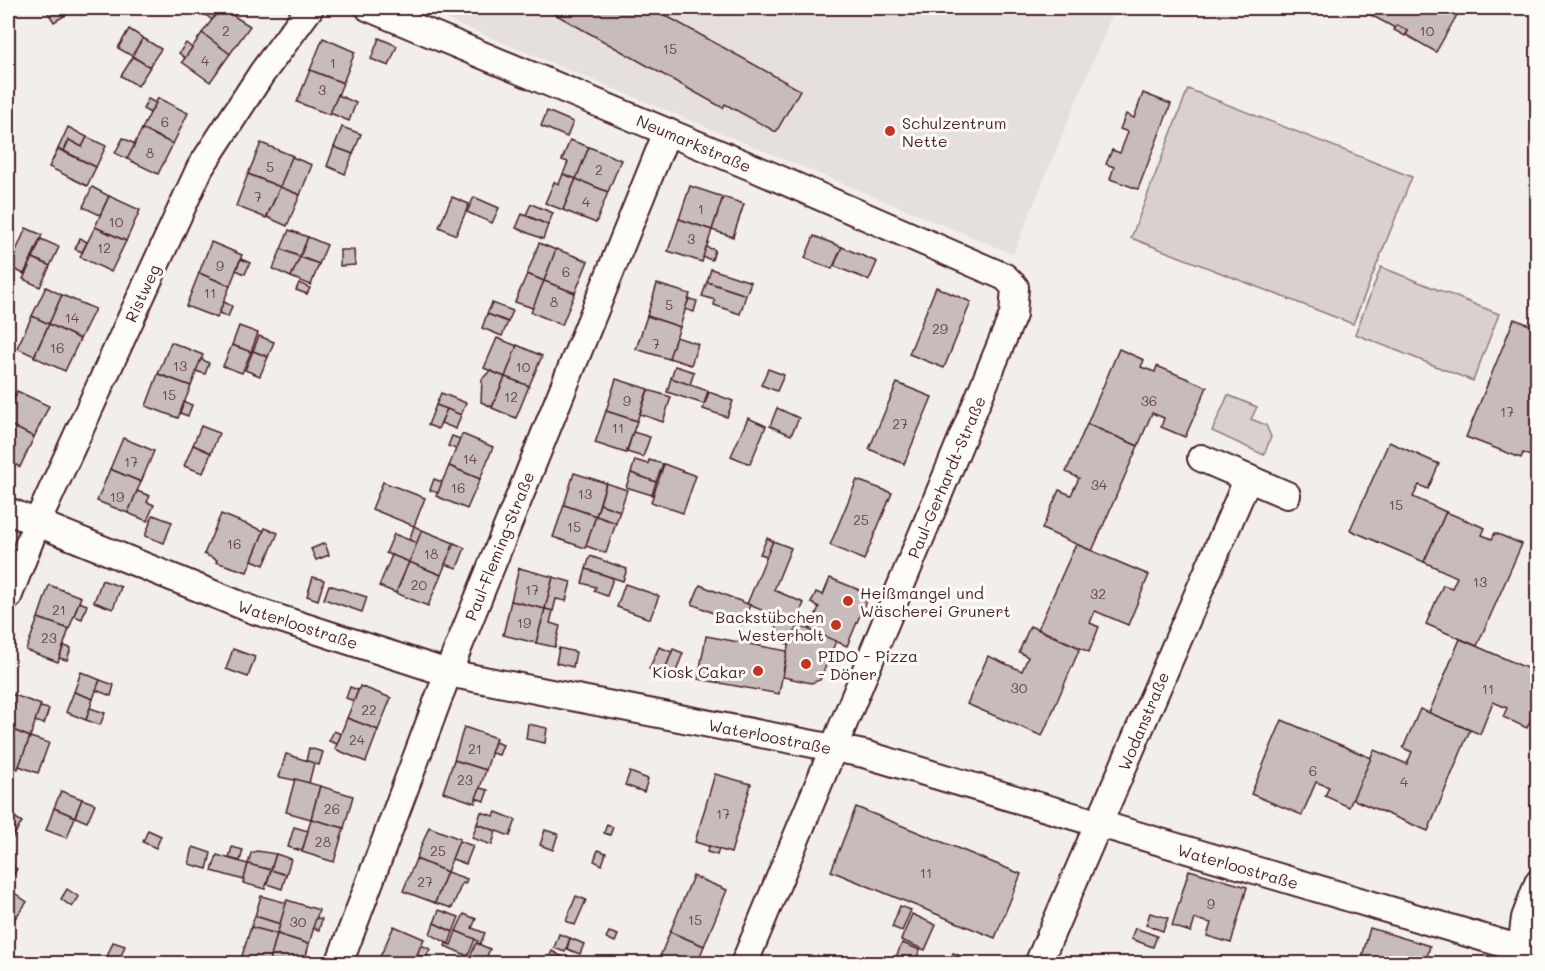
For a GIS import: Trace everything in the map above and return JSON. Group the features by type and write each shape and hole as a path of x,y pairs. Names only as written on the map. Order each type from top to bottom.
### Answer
{"street":[{"name":"Ristweg","path":"8,597 36,525 200,168 262,73 310,8"},
{"name":"Neumarkstraße","path":"369,8 667,132 1005,277 1015,287"},
{"name":"Paul-Fleming-Straße","path":"339,963 448,673 667,132"},
{"name":"Paul-Gerhardt-Straße","path":"744,963 1013,315 1015,287"},
{"path":"1201,458 1287,495"},
{"name":"Wodanstraße","path":"1038,963 1248,478"},
{"name":"Waterloostraße","path":"8,511 36,525 253,610 448,673 864,754 1526,956"},
{"path":"1526,956 1525,918 1538,883"}],"shaded area":[{"name":"Schulzentrum Nette","path":"419,8 1115,8 1013,254"},
{"path":"1188,89 1412,177 1353,324 1131,238"},
{"path":"1381,267 1499,314 1473,381 1355,334"},
{"path":"1228,395 1257,407 1251,419 1266,425 1271,437 1264,455 1212,431"}],"building":[{"path":"45,8 72,8 74,10 54,22"},
{"path":"211,8 219,10 212,20 206,15"},
{"path":"221,8 250,26 230,54 202,33"},
{"path":"544,8 652,8 800,90 776,132 725,104 723,108"},
{"path":"1358,8 1461,8 1436,52 1406,35 1408,31 1397,25 1395,28"},
{"path":"1397,25 1408,31 1405,36 1394,30"},
{"path":"129,29 143,38 132,56 118,48"},
{"path":"202,33 230,54 210,82 182,62"},
{"path":"143,38 161,49 149,67 132,56"},
{"path":"323,38 355,52 343,83 310,70"},
{"path":"379,38 397,46 389,66 371,59"},
{"path":"186,43 192,48 185,58 179,53"},
{"path":"133,57 150,67 138,86 121,76"},
{"path":"310,70 343,83 330,115 297,102"},
{"path":"1143,93 1171,104 1138,189 1110,179 1114,167 1106,164 1112,150 1120,153 1128,132 1120,129 1126,114 1134,118"},
{"path":"338,95 356,103 349,121 330,113"},
{"path":"158,98 188,113 173,144 142,129"},
{"path":"148,99 156,103 150,113 143,109"},
{"path":"547,111 573,122 567,137 541,126"},
{"path":"68,127 87,137 82,147 69,140 64,151 58,149"},
{"path":"342,127 361,134 353,154 334,147"},
{"path":"142,129 173,144 158,174 127,159"},
{"path":"87,137 106,146 96,167 64,151 69,140 82,147"},
{"path":"123,138 135,144 127,159 115,153"},
{"path":"570,140 589,147 576,179 563,174 568,162 562,160"},
{"path":"261,143 293,156 280,187 248,174"},
{"path":"334,147 353,154 345,174 327,166"},
{"path":"589,147 621,160 608,192 576,179"},
{"path":"58,149 96,167 87,186 49,167"},
{"path":"292,157 312,165 300,195 280,187"},
{"path":"248,174 280,187 266,218 236,206"},
{"path":"563,174 576,179 563,210 545,203 554,182 559,184"},
{"path":"576,179 608,192 596,223 563,210"},
{"path":"690,186 723,197 712,230 679,219"},
{"path":"92,187 109,196 100,215 83,207"},
{"path":"280,187 300,195 287,226 267,217"},
{"path":"109,196 140,210 126,241 95,227"},
{"path":"452,197 469,204 456,235 439,227"},
{"path":"474,197 499,208 492,223 467,212"},
{"path":"723,197 744,204 733,237 712,230"},
{"path":"531,204 553,213 548,225 526,215"},
{"path":"522,214 548,225 543,239 516,228"},
{"path":"679,219 712,230 702,262 668,251"},
{"path":"95,227 126,241 111,272 80,257"},
{"path":"26,228 42,235 24,274 9,267"},
{"path":"289,230 308,237 300,257 281,249"},
{"path":"814,236 842,247 832,269 805,258"},
{"path":"308,237 327,245 319,264 300,257"},
{"path":"80,238 87,242 82,252 75,249"},
{"path":"41,239 59,247 50,266 33,258"},
{"path":"211,242 242,255 230,286 199,273"},
{"path":"539,243 556,250 544,281 527,274"},
{"path":"706,247 715,250 712,260 703,257"},
{"path":"842,247 877,262 869,280 834,266"},
{"path":"281,249 300,257 291,277 273,269"},
{"path":"556,249 588,261 575,293 544,281"},
{"path":"340,250 354,250 355,265 340,266"},
{"path":"300,257 319,264 311,285 291,277"},
{"path":"33,258 50,266 40,287 23,279"},
{"path":"241,259 250,263 245,274 236,270"},
{"path":"711,269 751,282 746,295 707,282"},
{"path":"199,273 230,286 217,318 186,306"},
{"path":"527,274 544,281 533,308 515,302"},
{"path":"544,281 575,293 562,325 531,312"},
{"path":"707,282 746,295 740,314 714,305 715,300 702,296"},
{"path":"299,283 310,288 307,294 296,290"},
{"path":"657,284 690,294 680,327 647,316"},
{"path":"46,287 62,295 49,324 32,316"},
{"path":"936,287 971,302 944,368 909,354"},
{"path":"62,295 95,309 80,339 49,324"},
{"path":"689,299 697,301 694,312 685,309"},
{"path":"224,302 232,306 228,317 219,313"},
{"path":"492,303 513,311 508,322 487,314"},
{"path":"487,314 508,322 502,336 482,328"},
{"path":"32,316 49,324 34,356 17,348"},
{"path":"647,316 680,327 669,359 636,349"},
{"path":"1514,319 1538,328 1538,459 1523,453 1521,458 1466,437"},
{"path":"49,324 80,339 65,371 34,357"},
{"path":"239,326 258,333 251,352 232,345"},
{"path":"259,336 274,342 268,357 253,351"},
{"path":"676,337 698,344 691,365 669,358"},
{"path":"497,338 517,346 505,377 484,368"},
{"path":"171,342 203,355 191,386 158,374"},
{"path":"232,345 251,352 242,373 223,366"},
{"path":"517,345 542,356 529,386 505,377"},
{"path":"1119,349 1144,360 1141,367 1155,372 1157,366 1207,387 1185,437 1161,427 1164,418 1152,413 1138,446 1087,424"},
{"path":"253,351 268,357 260,376 245,370"},
{"path":"201,359 209,363 205,374 196,371"},
{"path":"675,366 694,372 690,385 671,378"},
{"path":"768,369 784,375 777,391 761,385"},
{"path":"490,371 505,377 492,407 481,402 482,379"},
{"path":"158,374 191,386 178,418 146,406"},
{"path":"505,377 529,386 516,418 492,408"},
{"path":"671,378 708,391 704,404 667,392"},
{"path":"616,379 648,389 637,421 606,411"},
{"path":"897,383 932,397 904,464 869,449"},
{"path":"648,390 671,397 663,422 640,414"},
{"path":"17,391 49,406 34,437 8,424 8,412"},
{"path":"8,392 16,395 10,406 8,405"},
{"path":"709,392 733,401 727,417 703,409"},
{"path":"441,393 466,403 461,415 436,405"},
{"path":"184,402 192,405 188,416 180,413"},
{"path":"436,405 447,409 438,429 428,425"},
{"path":"777,408 799,418 791,435 770,426"},
{"path":"447,409 461,415 456,429 441,423"},
{"path":"606,411 637,421 626,453 595,443"},
{"path":"748,418 766,426 750,464 731,456"},
{"path":"8,424 34,437 20,467 8,461"},
{"path":"1087,424 1138,446 1092,551 1042,529 1059,490 1071,495 1079,478 1066,472"},
{"path":"201,426 219,433 211,453 193,445"},
{"path":"633,432 650,437 643,457 627,452"},
{"path":"462,434 493,447 480,479 449,466"},
{"path":"452,436 460,439 456,449 448,446"},
{"path":"123,438 154,451 141,482 110,469"},
{"path":"1389,442 1439,464 1428,489 1419,485 1413,497 1446,512 1424,562 1350,530"},
{"path":"193,445 211,453 203,473 184,466"},
{"path":"635,460 648,464 649,460 663,464 656,482 631,473"},
{"path":"664,464 696,476 683,513 651,502"},
{"path":"449,466 480,479 467,509 436,496"},
{"path":"110,469 141,482 128,513 97,501"},
{"path":"574,473 606,483 596,516 564,505"},
{"path":"631,473 656,482 652,495 626,487"},
{"path":"434,479 442,482 438,493 430,490"},
{"path":"857,480 892,493 864,560 830,545"},
{"path":"383,482 425,498 414,526 372,509"},
{"path":"606,483 627,490 620,511 600,504"},
{"path":"137,491 150,496 147,502 154,505 147,521 128,513"},
{"path":"600,504 620,511 616,523 596,516"},
{"path":"564,505 596,516 585,548 553,537"},
{"path":"1446,512 1485,528 1482,535 1492,539 1495,533 1522,544 1477,646 1426,624 1443,585 1452,588 1457,577 1424,562"},
{"path":"221,514 264,531 247,572 216,562 217,560 204,554"},
{"path":"153,515 172,522 164,543 145,536"},
{"path":"596,516 616,523 606,553 586,546"},
{"path":"414,526 422,530 417,543 409,541"},
{"path":"265,528 278,533 264,565 252,560"},
{"path":"422,530 454,543 441,575 409,562"},
{"path":"394,534 417,543 409,562 386,553"},
{"path":"767,538 773,541 767,556 760,554"},
{"path":"773,541 791,548 774,590 804,603 795,624 747,604"},
{"path":"325,543 329,555 316,560 311,549"},
{"path":"454,543 465,548 457,568 445,564"},
{"path":"1076,544 1149,575 1128,625 1095,611 1090,623 1099,627 1089,652 1038,629"},
{"path":"392,555 409,562 396,593 379,586"},
{"path":"590,556 627,569 623,581 586,569"},
{"path":"409,562 441,575 428,606 396,593"},
{"path":"519,568 553,577 545,609 511,601"},
{"path":"586,569 613,578 607,596 594,591 596,587 582,583"},
{"path":"313,577 324,580 318,600 307,596"},
{"path":"553,577 571,582 566,601 556,599 553,611 545,609"},
{"path":"830,578 869,594 847,646 809,630 819,607 811,603 816,592 823,595"},
{"path":"102,580 121,587 113,609 94,602"},
{"path":"625,584 659,596 650,619 617,607"},
{"path":"49,585 81,597 69,629 38,618"},
{"path":"329,585 367,597 362,612 324,599"},
{"path":"700,585 750,605 742,625 692,604"},
{"path":"511,601 545,609 536,643 503,635"},
{"path":"79,602 87,605 82,619 74,616"},
{"path":"545,609 553,611 550,623 560,626 555,647 536,643"},
{"path":"798,617 813,622 809,630 795,624"},
{"path":"38,618 69,629 58,662 26,650"},
{"path":"780,618 798,625 790,645 772,638"},
{"name":"PIDO - Pizza - Döner","path":"798,625 836,641 820,680 811,683 783,677 787,651"},
{"path":"1030,626 1080,648 1042,736 967,704 988,656 1022,671 1028,657 1019,652"},
{"path":"706,636 787,651 779,694 698,679"},
{"path":"1460,639 1538,673 1538,703 1527,728 1503,717 1507,708 1493,702 1480,734 1429,713"},
{"path":"64,646 71,648 67,660 59,658"},
{"path":"659,647 672,652 664,672 649,669"},
{"path":"559,648 576,652 573,667 556,663"},
{"path":"233,649 255,657 248,677 226,669"},
{"path":"673,649 683,653 675,674 665,670"},
{"path":"81,672 100,680 93,699 74,692"},
{"path":"100,680 114,685 111,696 96,690"},
{"path":"360,686 391,698 378,730 347,718"},
{"path":"350,687 358,690 354,701 346,698"},
{"path":"74,692 93,699 86,720 66,712"},
{"path":"9,693 41,705 30,737 8,728"},
{"path":"40,707 49,709 44,724 35,721"},
{"path":"90,708 105,713 100,725 86,720"},
{"path":"1420,709 1470,730 1428,831 1352,799 1374,750 1407,764 1412,752 1403,748"},
{"path":"347,718 378,730 366,762 335,749"},
{"path":"1282,720 1371,758 1349,807 1325,796 1329,787 1316,782 1302,815 1251,794"},
{"path":"528,724 547,728 545,743 526,739"},
{"path":"464,727 496,738 486,770 454,760"},
{"path":"8,728 30,737 18,769 8,765"},
{"path":"334,731 341,734 337,744 329,741"},
{"path":"30,737 49,743 38,773 19,766"},
{"path":"495,742 503,745 499,755 491,753"},
{"path":"309,748 323,752 319,765 306,761"},
{"path":"286,754 314,763 309,783 279,777"},
{"path":"454,760 486,770 475,803 443,792"},
{"path":"630,772 648,779 644,792 625,785"},
{"path":"715,774 751,784 731,853 695,842"},
{"path":"295,779 320,786 311,819 286,812"},
{"path":"320,786 353,796 344,828 311,819"},
{"path":"480,788 488,790 484,801 476,798"},
{"path":"61,791 82,799 75,817 54,808"},
{"path":"82,799 95,804 87,822 75,817"},
{"path":"856,807 1021,874 995,938 831,871"},
{"path":"54,808 75,817 67,838 46,830"},
{"path":"481,812 494,816 496,812 516,820 510,836 477,824"},
{"path":"8,813 22,822 8,845"},
{"path":"311,819 344,828 334,862 302,852"},
{"path":"477,824 496,831 492,845 472,838"},
{"path":"607,824 613,827 610,835 604,833"},
{"path":"294,827 308,831 302,851 288,847"},
{"path":"429,827 460,839 447,872 416,859"},
{"path":"148,830 161,836 156,848 143,842"},
{"path":"545,830 558,834 553,850 540,845"},
{"path":"459,841 473,846 466,864 452,859"},
{"path":"709,846 719,849 717,855 707,852"},
{"path":"193,847 211,853 207,869 189,864"},
{"path":"232,847 243,850 240,861 229,858"},
{"path":"598,850 606,853 602,865 594,861"},
{"path":"257,851 276,854 271,870 248,864 251,853"},
{"path":"276,854 291,859 286,875 271,870"},
{"path":"217,855 248,864 244,880 212,871"},
{"path":"416,859 447,872 435,903 403,891"},
{"path":"8,863 17,869 8,884"},
{"path":"248,864 271,870 265,889 243,883"},
{"path":"271,870 286,875 282,889 267,884"},
{"path":"1189,870 1247,887 1231,943 1207,936 1211,923 1195,919 1191,932 1172,926"},
{"path":"447,872 467,879 465,884 462,883 452,908 435,903"},
{"path":"693,876 727,890 704,946 670,932"},
{"path":"9,889 27,902 13,921 8,918"},
{"path":"67,889 79,897 72,907 61,899"},
{"path":"261,896 287,903 280,924 255,916"},
{"path":"576,896 586,900 575,925 566,921"},
{"path":"287,900 319,910 309,944 277,934"},
{"path":"900,906 911,910 902,931 892,927"},
{"path":"439,910 459,917 453,932 434,923"},
{"path":"1150,913 1168,918 1163,931 1146,925"},
{"path":"464,914 476,919 472,928 485,933 480,944 456,931"},
{"path":"912,914 936,925 925,950 901,940"},
{"path":"255,916 280,924 277,934 251,927"},
{"path":"316,918 322,919 319,930 313,928"},
{"path":"434,923 453,932 449,944 430,934"},
{"path":"394,926 424,939 413,964 389,964 379,959"},
{"path":"251,927 277,934 269,964 241,959"},
{"path":"1135,928 1157,936 1153,947 1131,939"},
{"path":"1370,928 1430,946 1425,964 1360,964"},
{"path":"456,931 475,939 468,956 445,946 446,943 451,945"},
{"path":"609,932 618,935 615,942 606,938"},
{"path":"670,932 704,946 697,964 657,964"},
{"path":"277,934 309,944 304,964 269,964"},
{"path":"559,934 570,938 565,952 554,948"},
{"path":"570,938 584,944 580,954 567,949"},
{"path":"113,942 125,946 119,961 107,957"},
{"path":"476,943 490,949 484,963 470,957"},
{"path":"902,943 920,950 914,964 896,957"},
{"path":"421,945 430,949 425,959 417,955"},
{"path":"552,951 563,957 560,964 546,964"},
{"path":"953,953 968,959 967,964 948,964"},
{"path":"417,955 432,961 431,964 413,964"},
{"path":"197,957 219,964 195,964"}],"place":[{"name":"Schulzentrum Nette","path":"890,131"},
{"name":"Heißmangel und Wäscherei Grunert","path":"848,601"},
{"name":"Backstübchen Westerholt","path":"836,625"},
{"name":"PIDO - Pizza - Döner","path":"806,664"},
{"name":"Kiosk Cakar","path":"758,671"}]}
